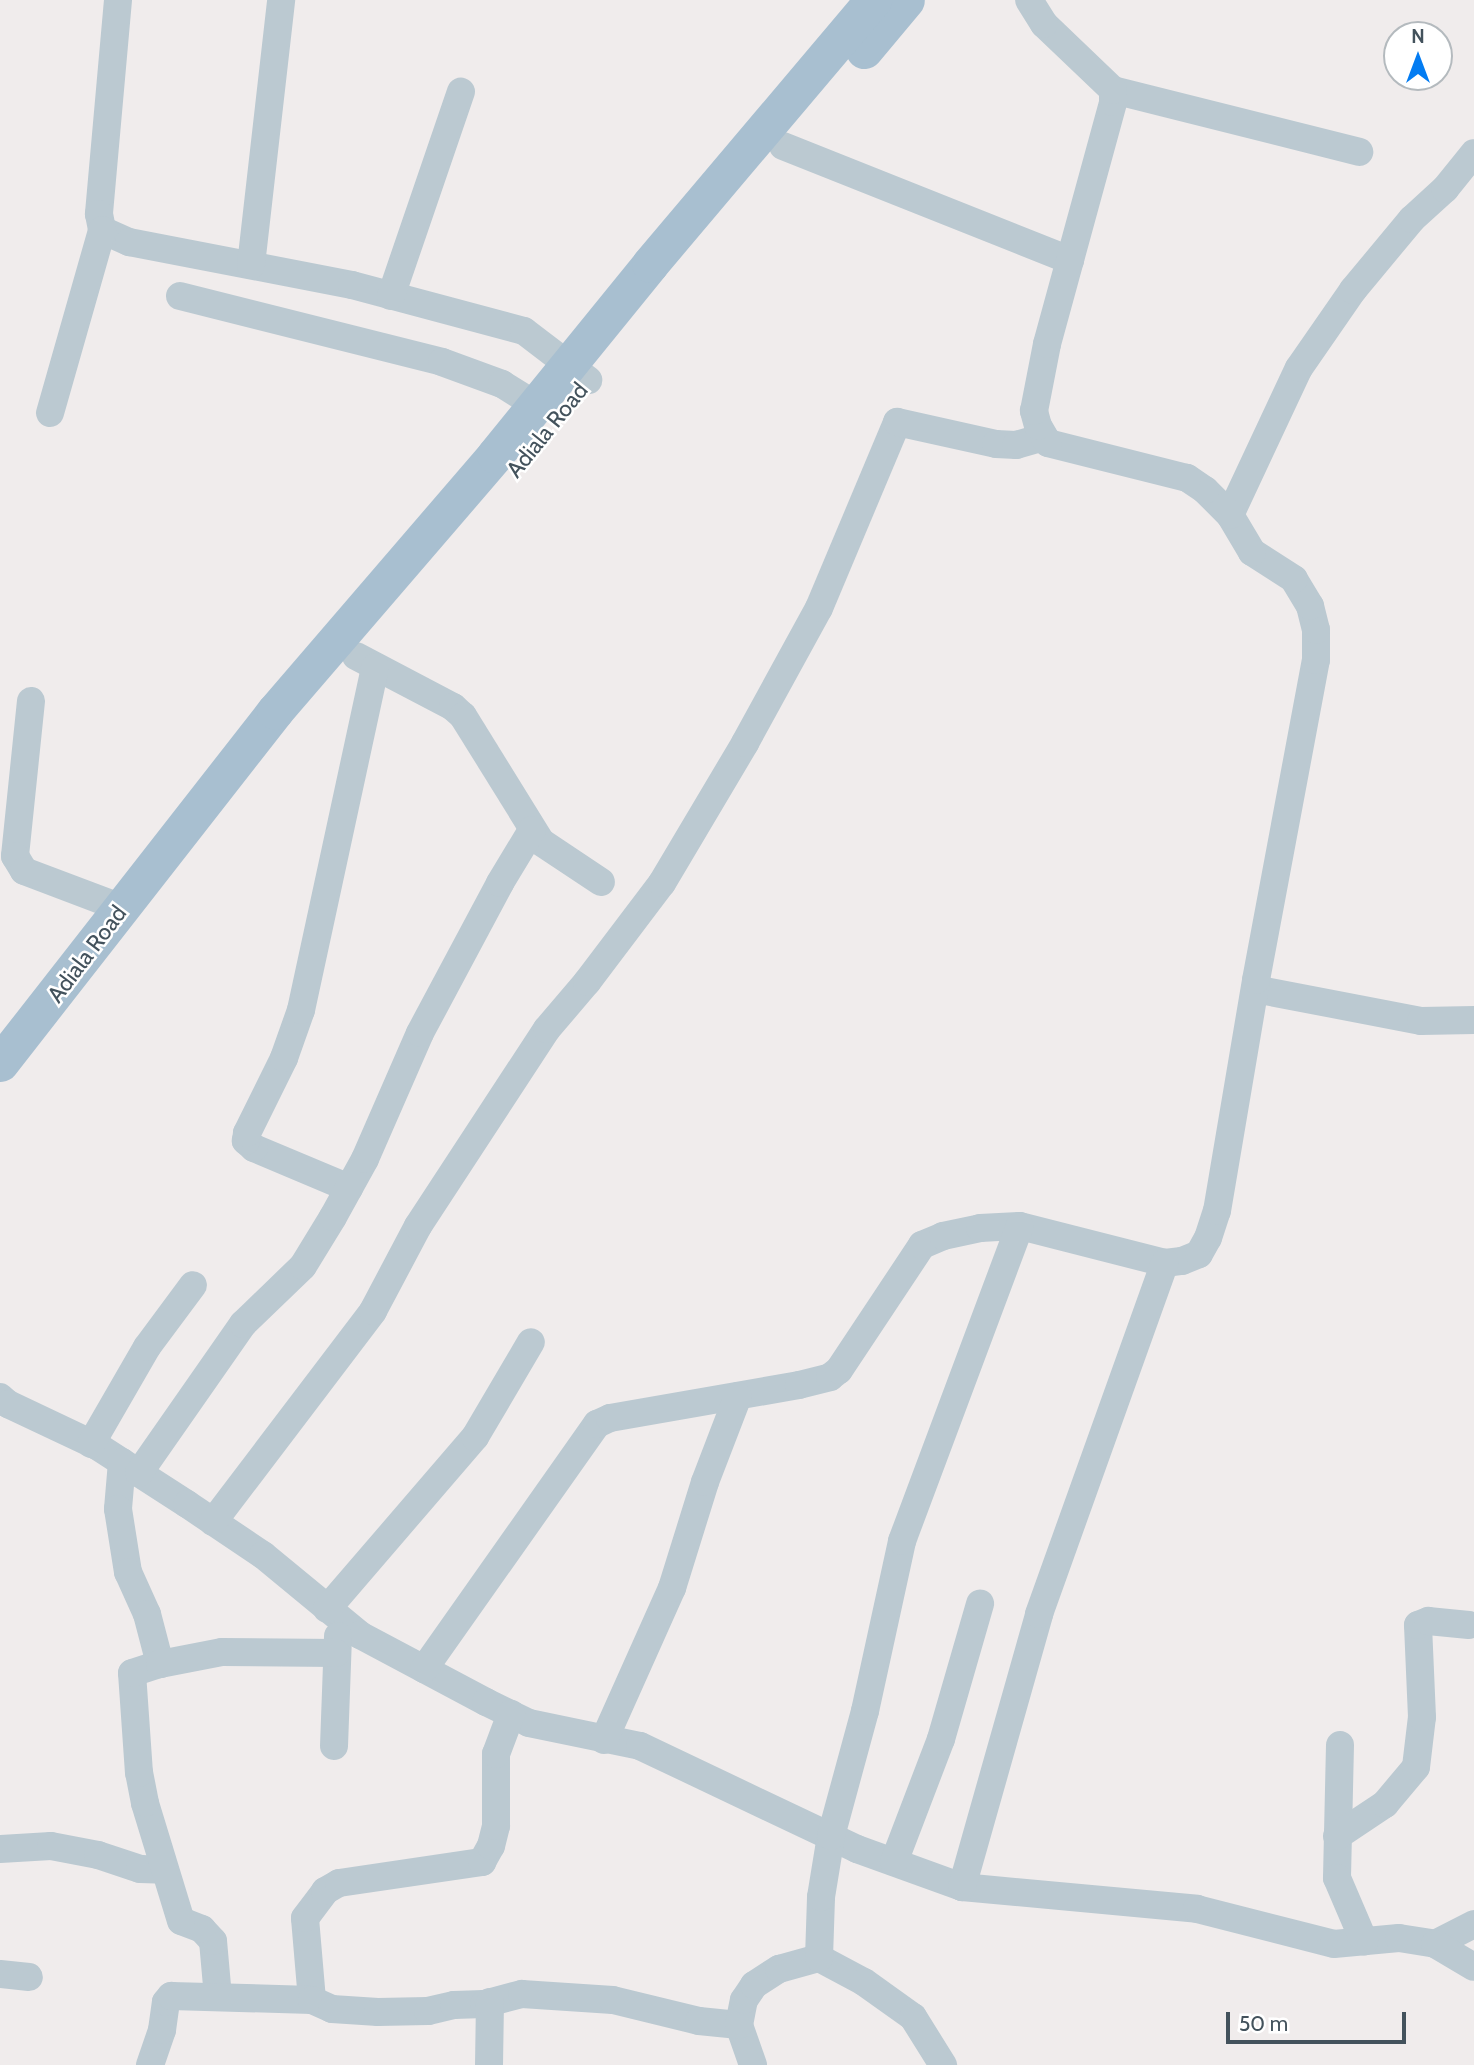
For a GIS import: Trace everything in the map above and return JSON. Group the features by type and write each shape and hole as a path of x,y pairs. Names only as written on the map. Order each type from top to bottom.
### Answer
{"main road":[{"name":"Adiala Road","path":"171,844 365,661 578,372 873,0"},
{"name":"Adiala Road","path":"0,1062 275,711 536,405 578,372 783,146 906,0"}],"street":[{"path":"50,413 102,230 99,215 118,0"},
{"path":"251,265 281,0"},
{"path":"1029,0 1044,24 1113,90 1359,152"},
{"path":"424,1669 597,1424 610,1418 799,1385 830,1377 839,1370 922,1245 943,1236 980,1228 1020,1226 1165,1263 1182,1261 1199,1254 1208,1238 1217,1211 1317,645 1310,606 1294,579 1252,552 1230,516 1205,490 1187,478 1048,443 1034,411 1047,344 1113,102 1113,90"},
{"path":"391,296 461,92"},
{"path":"783,146 1070,260"},
{"path":"1230,516 1299,368 1353,290 1412,219 1446,189 1474,153"},
{"path":"102,230 129,242 251,265 391,296 524,331 578,372"},
{"path":"180,296 442,362 502,384 536,405"},
{"path":"213,1522 373,1311 418,1226 547,1029 587,982 662,883 745,743 819,608 897,422 996,444 1016,445 1045,437"},
{"path":"349,1188 254,1148 246,1142 247,1133 284,1058 301,1010 365,661 453,707 463,716 541,842 601,881"},
{"path":"31,701 15,856 24,871 122,908"},
{"path":"160,1664 147,1614 128,1573 118,1509 130,1468 243,1324 303,1266 349,1188 420,1033 500,883 532,831"},
{"path":"1255,989 1421,1021 1474,1020"},
{"path":"819,1958 821,1897 831,1836 865,1711 902,1541 1020,1226"},
{"path":"962,1888 1039,1614 1165,1263"},
{"path":"90,1444 147,1347 193,1285"},
{"path":"334,1745 334,1614 475,1437 531,1342"},
{"path":"604,1740 672,1588 705,1482 738,1396"},
{"path":"0,1397 8,1404 90,1444 130,1468 263,1555 360,1636 529,1723 639,1745 831,1836 962,1888 1197,1909 1334,1944 1399,1938 1435,1944 1474,1967"},
{"path":"894,1862 941,1739 980,1604"},
{"path":"1337,1836 1385,1804 1416,1767 1422,1717 1418,1625 1428,1621 1469,1625"},
{"path":"218,1997 212,1937 181,1921 164,1870 139,1773 130,1681 132,1673 160,1664 222,1652 336,1653"},
{"path":"312,2000 305,1918 326,1891 339,1883 482,1862 491,1846 496,1826 495,1754 511,1714"},
{"path":"1340,1745 1337,1878 1364,1941"},
{"path":"0,1849 51,1846 98,1855 140,1869 164,1870"},
{"path":"1435,1944 1474,1924"},
{"path":"753,2065 739,2025 744,2000 754,1985 779,1969 819,1958 864,1982 912,2017 943,2065"},
{"path":"0,1974 29,1977"},
{"path":"150,2065 162,2030 166,2002 171,1996 312,2000 332,2009 378,2012 428,2011 522,1994 613,2000 699,2021 739,2025"},
{"path":"489,2065 491,2001"}]}
